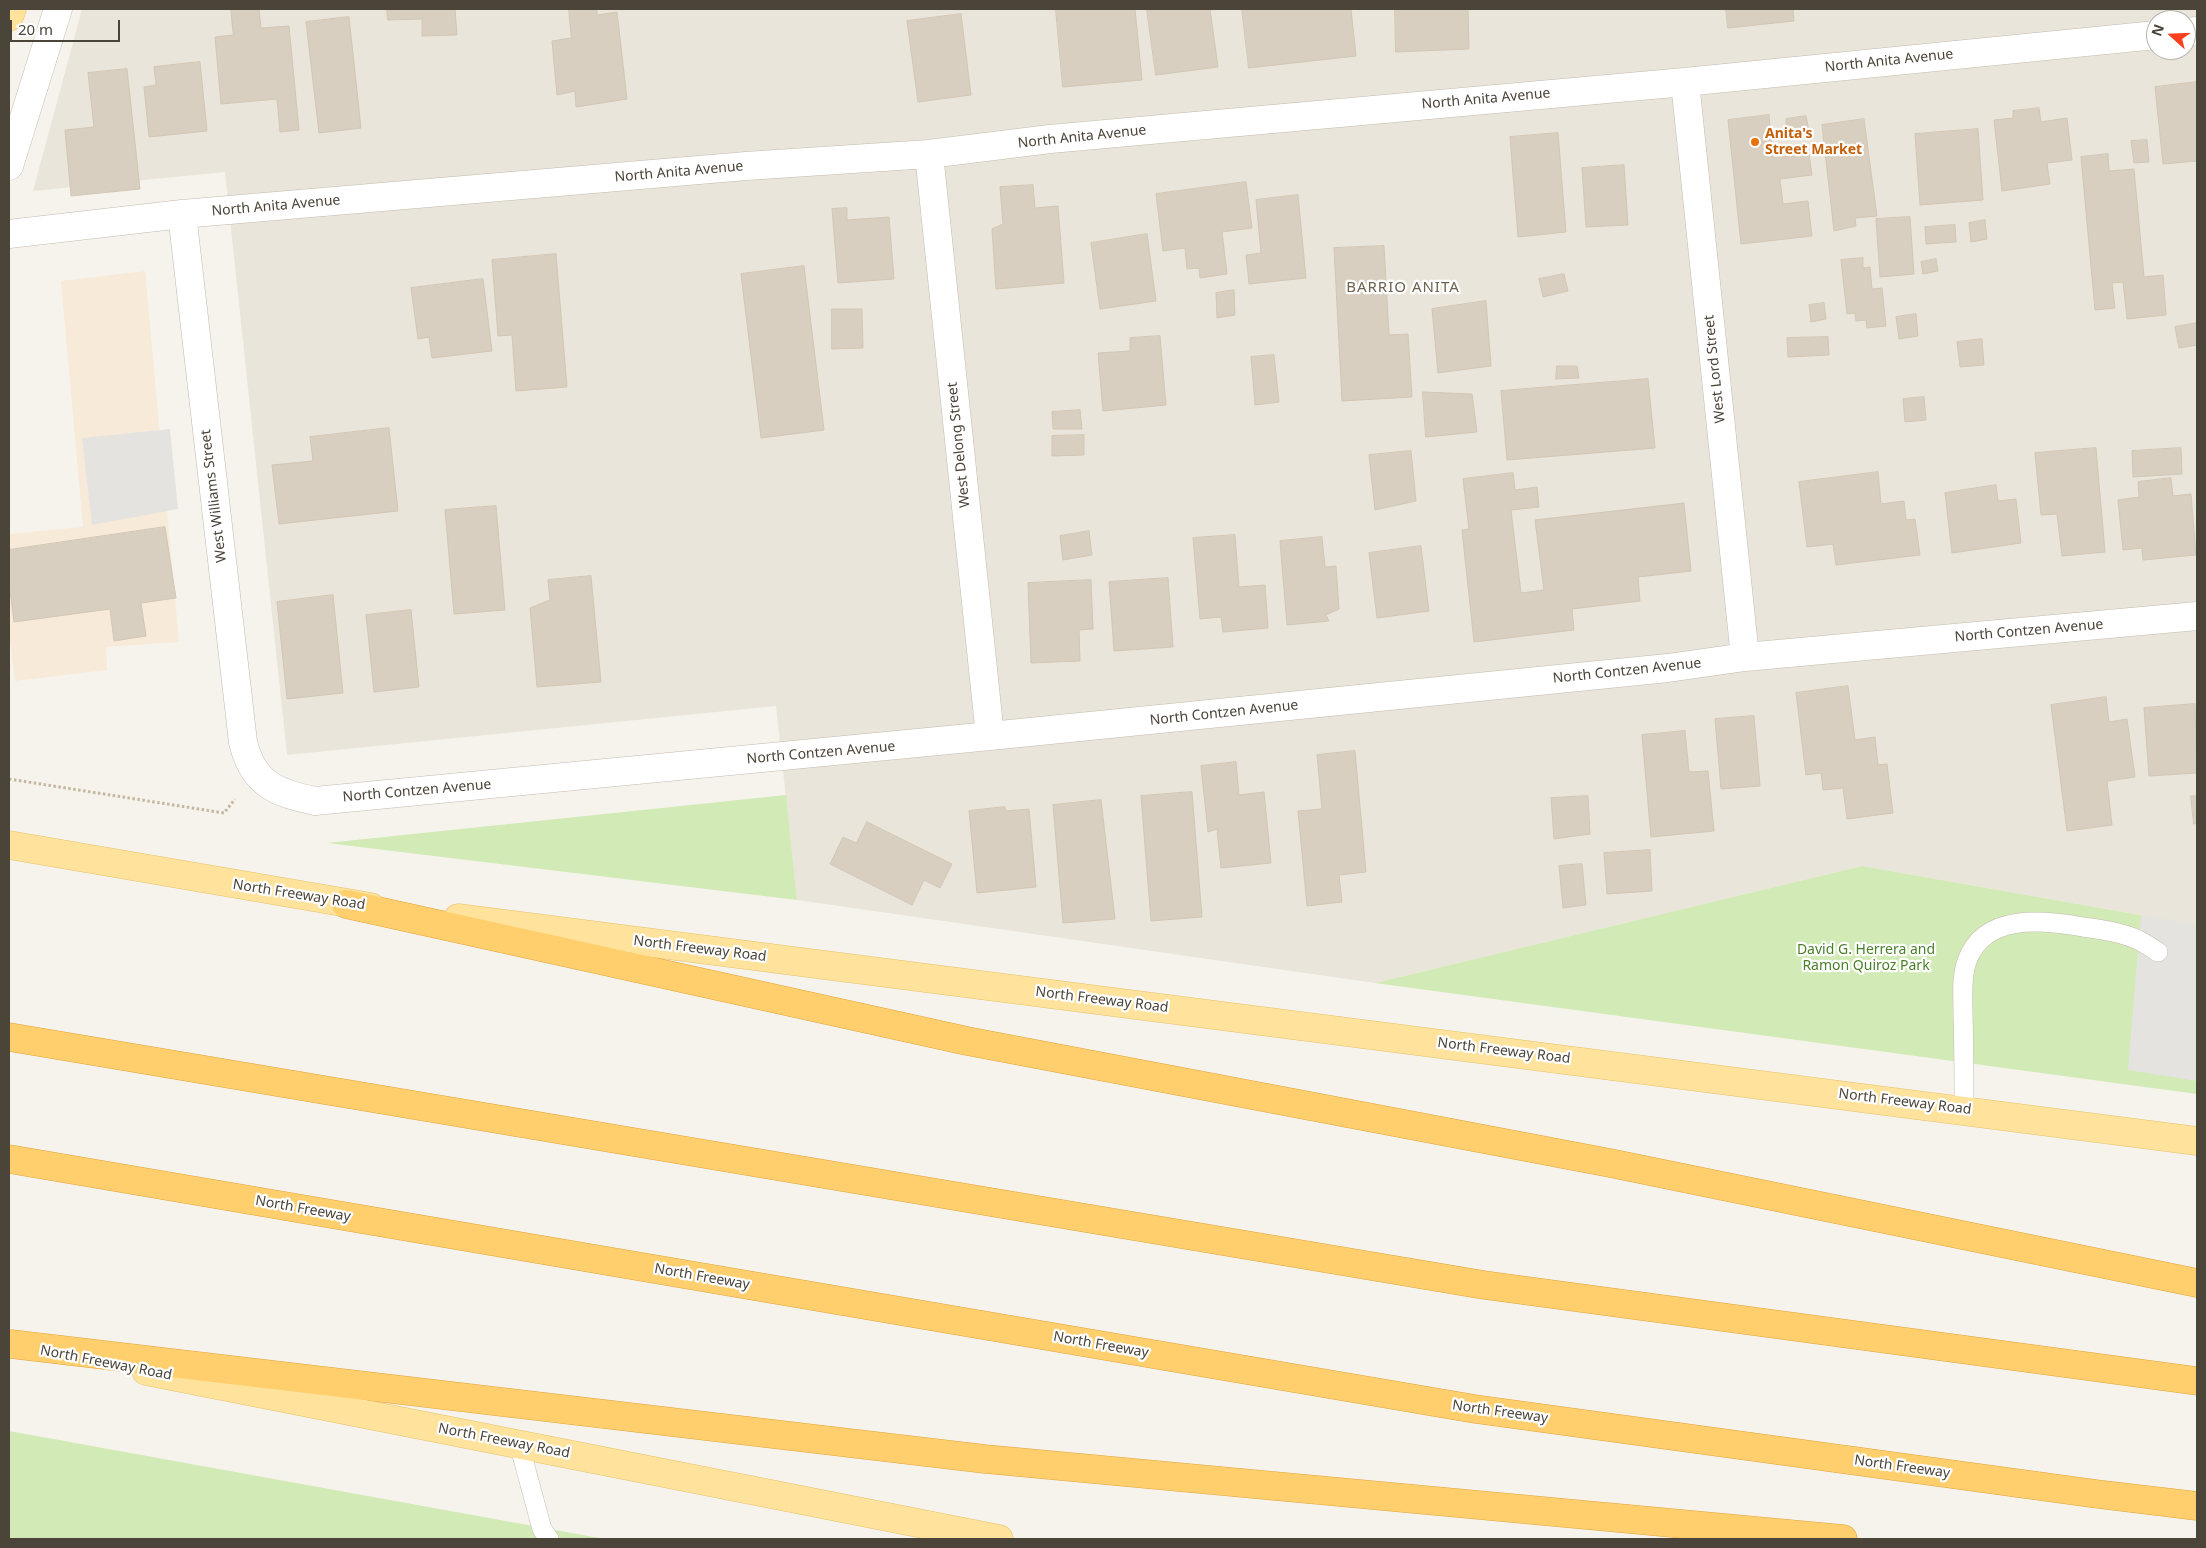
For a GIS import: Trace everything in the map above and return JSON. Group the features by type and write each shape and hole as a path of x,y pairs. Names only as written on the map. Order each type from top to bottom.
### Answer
{"highway":[{"path":"346,904 967,1041 1610,1163 2197,1283"},
{"path":"9,1038 1484,1285 2197,1381"},
{"name":"North Freeway","path":"9,1159 1475,1409 2197,1506"},
{"path":"10,1344 985,1459 1843,1539"}],"main road":[{"path":"9,17 12,9"},
{"name":"North Freeway Road","path":"9,845 346,904 2197,1141"},
{"name":"North Freeway Road","path":"10,1344 998,1539"}],"street":[{"path":"9,166 58,9"},
{"name":"North Anita Avenue","path":"9,234 182,214 746,166 929,154 1050,139 1685,82 2146,36"},
{"name":"West Lord Street","path":"1685,82 1745,657"},
{"name":"West Delong Street","path":"929,154 990,736"},
{"name":"West Williams Street","path":"182,214 243,742 247,760 257,774"},
{"name":"North Contzen Avenue","path":"257,774 268,786 287,795 316,801 1668,668 1745,657 2197,616"}],"lane":[{"path":"1964,1110 1963,983 1966,962 1976,945 1990,932 2009,925 2030,921 2049,921 2130,936 2158,952"},
{"path":"519,1444 542,1529 549,1539"}],"path":[{"path":"9,778 224,813 257,774"}],"shaded area":[{"path":"82,9 2197,9 2197,925 1862,866 1375,983 797,900 776,706 287,755 225,172 33,191"},
{"path":"145,271 179,642 106,647 107,670 15,681 9,632 9,534 83,527 61,281"},
{"path":"170,429 178,509 92,525 82,438"},
{"path":"2141,915 2197,925 2197,1081 2128,1070"}],"green space":[{"path":"786,795 797,900 327,843"},
{"name":"David G. Herrera and Ramon Quiroz Park","path":"1862,866 2197,925 2197,1094 1375,983"},
{"path":"9,1431 605,1539 9,1539"}],"building":[{"path":"231,9 259,9 261,28 289,26 299,130 280,132 277,99 221,104 215,37 233,35"},
{"path":"387,9 455,9 457,35 422,36 422,19 388,20"},
{"path":"569,9 597,9 597,15 617,12 627,99 576,107 575,91 557,95 552,41 571,38"},
{"path":"1056,9 1135,9 1142,80 1063,87"},
{"path":"1147,9 1210,9 1218,67 1156,75"},
{"path":"1242,9 1351,9 1356,56 1249,68"},
{"path":"1395,9 1468,9 1469,49 1396,52"},
{"path":"1726,9 1793,9 1794,21 1728,28"},
{"path":"961,14 971,95 918,102 907,21"},
{"path":"349,17 361,128 319,133 306,22"},
{"path":"200,62 207,131 149,137 144,87 156,85 154,67"},
{"path":"127,69 140,189 71,196 65,130 94,127 88,73"},
{"path":"2197,82 2197,161 2163,164 2155,87"},
{"path":"2039,108 2041,122 2067,118 2072,160 2047,163 2050,184 2002,191 1994,120 2013,118 2013,111"},
{"path":"1769,115 1773,158 1809,154 1812,175 1780,179 1783,204 1808,201 1812,236 1741,244 1728,120"},
{"path":"1806,116 1809,131 1786,133 1786,119"},
{"path":"1864,119 1877,216 1855,218 1856,226 1834,231 1822,125"},
{"path":"1978,129 1983,200 1920,205 1915,134"},
{"path":"1558,133 1566,232 1518,237 1510,137"},
{"path":"2147,140 2149,162 2134,163 2131,141"},
{"path":"2108,154 2109,171 2134,169 2144,277 2163,275 2166,315 2127,319 2123,282 2112,283 2115,308 2095,310 2081,157"},
{"path":"1624,165 1628,225 1586,227 1582,168"},
{"path":"1246,182 1252,228 1222,232 1227,274 1200,278 1199,268 1187,269 1185,248 1163,251 1156,194"},
{"path":"1033,185 1035,208 1058,206 1064,283 996,289 992,229 1003,224 1000,187"},
{"path":"1298,195 1306,278 1249,284 1246,255 1261,253 1256,200"},
{"path":"847,208 847,220 889,217 894,279 838,283 832,209"},
{"path":"1910,217 1914,274 1880,277 1876,219"},
{"path":"1985,220 1987,239 1971,242 1969,223"},
{"path":"1955,225 1956,242 1926,244 1925,227"},
{"path":"1147,234 1156,301 1100,309 1091,243"},
{"path":"1384,246 1389,335 1408,334 1412,397 1342,401 1334,248"},
{"path":"556,254 567,387 516,391 512,335 498,336 492,260"},
{"path":"1863,258 1863,268 1870,267 1872,289 1882,288 1886,326 1867,328 1866,320 1856,321 1855,313 1847,314 1841,260"},
{"path":"1936,259 1938,271 1923,274 1921,262"},
{"path":"804,266 824,430 761,438 741,274"},
{"path":"1564,274 1568,291 1543,297 1539,279"},
{"path":"483,279 492,351 432,358 429,337 418,339 411,288"},
{"path":"1234,290 1235,315 1217,318 1216,293"},
{"path":"1486,301 1491,366 1438,373 1432,309"},
{"path":"1824,303 1826,319 1811,322 1809,305"},
{"path":"832,309 862,309 863,348 832,349"},
{"path":"1916,314 1918,336 1899,339 1896,317"},
{"path":"2197,323 2197,345 2179,348 2175,327"},
{"path":"1160,336 1166,405 1103,411 1098,353 1130,351 1130,338"},
{"path":"1828,337 1829,355 1788,357 1787,338"},
{"path":"1982,339 1984,365 1960,367 1957,342"},
{"path":"1274,355 1279,402 1255,405 1251,357"},
{"path":"1557,366 1577,366 1579,378 1556,379"},
{"path":"1648,379 1655,448 1507,460 1501,391"},
{"path":"1423,392 1472,394 1477,432 1426,437"},
{"path":"1924,397 1926,420 1905,422 1903,399"},
{"path":"1080,410 1082,429 1053,429 1052,412"},
{"path":"389,428 398,511 279,524 272,465 313,461 310,437"},
{"path":"1084,435 1084,455 1052,456 1052,436"},
{"path":"2096,448 2105,552 2062,556 2057,514 2041,515 2035,453"},
{"path":"2181,448 2182,474 2133,477 2132,451"},
{"path":"1411,451 1416,501 1375,510 1369,455"},
{"path":"1878,472 1881,504 1904,501 1906,520 1915,519 1920,555 1836,565 1833,544 1807,547 1799,482"},
{"path":"1513,473 1515,490 1537,487 1539,507 1511,510 1521,593 1544,590 1535,520 1684,503 1691,571 1638,577 1640,601 1572,609 1574,630 1474,642 1462,530 1469,529 1463,479"},
{"path":"2171,478 2173,496 2191,494 2196,555 2143,560 2142,548 2123,550 2118,500 2139,497 2138,482"},
{"path":"1996,485 1998,501 2016,499 2021,543 1952,553 1945,493"},
{"path":"496,506 505,610 454,614 445,510"},
{"path":"165,527 176,598 141,603 146,636 114,641 110,609 14,622 9,583 9,550"},
{"path":"1089,531 1092,555 1063,560 1060,536"},
{"path":"1235,535 1239,587 1265,585 1268,628 1223,632 1221,617 1200,619 1193,538"},
{"path":"1322,537 1325,567 1336,566 1339,609 1326,615 1329,621 1287,625 1280,541"},
{"path":"1421,546 1429,611 1377,618 1369,553"},
{"path":"591,576 601,682 537,687 530,608 550,600 548,580"},
{"path":"1168,578 1173,647 1114,651 1109,582"},
{"path":"1091,580 1093,629 1079,630 1080,661 1031,663 1028,583"},
{"path":"333,595 343,693 287,699 277,602"},
{"path":"411,610 419,687 374,692 366,615"},
{"path":"1848,686 1855,740 1875,737 1878,765 1887,764 1893,813 1847,819 1843,788 1823,790 1821,773 1806,775 1796,693"},
{"path":"2106,697 2109,722 2127,719 2135,777 2107,781 2112,825 2067,831 2051,705"},
{"path":"2195,704 2197,773 2149,776 2144,708"},
{"path":"1754,716 1760,786 1721,789 1715,719"},
{"path":"1685,731 1689,772 1708,771 1714,831 1651,837 1642,735"},
{"path":"1355,751 1366,872 1339,875 1342,902 1307,906 1298,811 1322,809 1317,755"},
{"path":"1236,762 1239,795 1264,792 1271,863 1221,868 1217,829 1208,832 1201,766"},
{"path":"1192,792 1202,917 1151,921 1141,796"},
{"path":"1588,796 1590,834 1554,839 1551,798"},
{"path":"2191,796 2197,796 2197,823 2194,824"},
{"path":"1101,800 1115,919 1063,923 1053,805"},
{"path":"1005,807 1006,811 1029,809 1036,887 977,893 969,811"},
{"path":"867,822 952,864 940,888 924,880 912,905 830,864 843,837 856,843"},
{"path":"1650,850 1652,891 1607,894 1604,853"},
{"path":"1582,864 1586,905 1563,908 1559,866"}],"place":[{"name":"Anita's Street Market","path":"1755,142"}],"district":[{"name":"BARRIO ANITA","path":"1403,288"}]}
